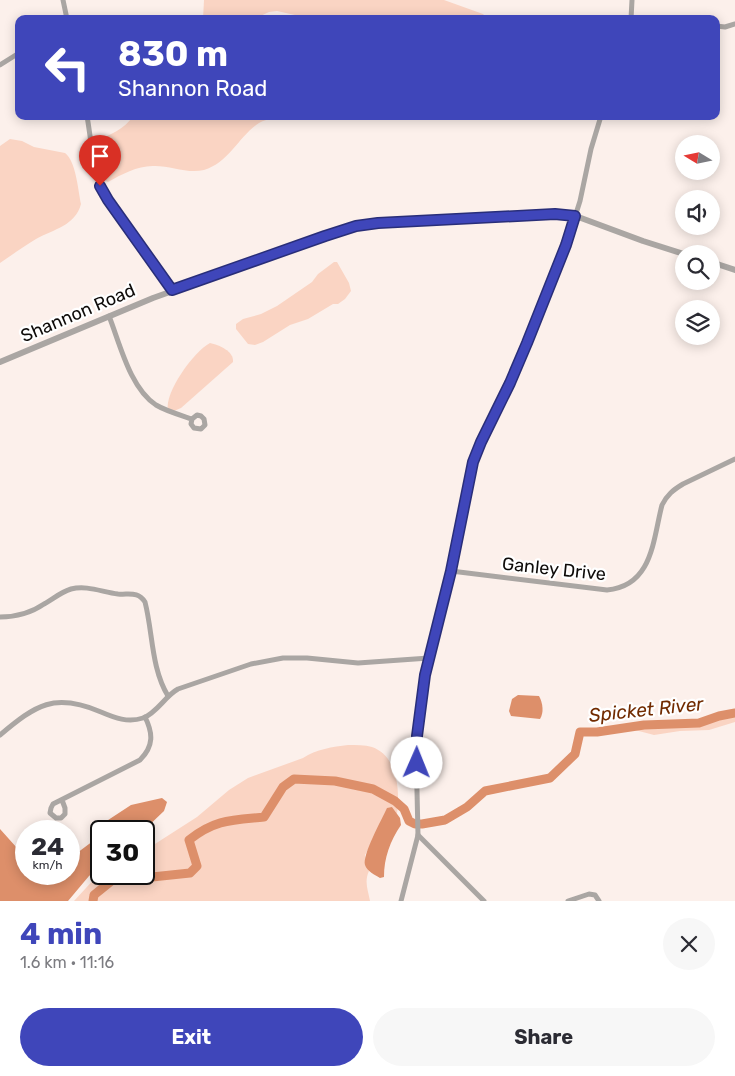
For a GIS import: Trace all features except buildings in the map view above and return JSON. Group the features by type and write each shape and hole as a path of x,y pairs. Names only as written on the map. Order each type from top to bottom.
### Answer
{"street":[{"path":"63,0 66,15"},
{"path":"631,15 632,0"},
{"path":"720,26 735,24"},
{"path":"0,65 15,56"},
{"path":"88,120 93,158 100,186 172,290"},
{"path":"401,901 418,835 417,736 429,658 451,571 473,462 525,350 568,239 600,120"},
{"name":"Shannon Road","path":"0,362 172,290 356,226 378,223 545,215 575,216 675,251"},
{"path":"720,265 735,270"},
{"path":"109,316 129,369 142,392 155,404 192,419"},
{"name":"Ganley Drive","path":"451,571 607,590 623,586 632,581 646,565 652,550 665,498 675,488 735,458"},
{"path":"0,617 25,614 73,589 88,588 116,594 134,593 142,597 145,602 156,667 168,696"},
{"path":"0,735 33,709 58,702 83,705 122,720 145,717 168,696 183,687 251,664 275,659 307,658 358,663 429,658"},
{"path":"62,800 140,760 148,750 152,738 145,717"},
{"path":"418,835 484,901"},
{"path":"568,901 589,894 595,895 599,901"}],"shaded area":[{"path":"204,0 444,0 484,15 295,15 277,11 263,15 203,15"},
{"path":"266,120 252,128 213,167 192,171 149,166 131,171 108,182 106,181 98,156 97,142 129,121"},
{"path":"10,139 22,141 34,147 65,153 72,162 81,204 69,222 36,239 0,263 0,146"},
{"path":"334,262 337,262 349,283 351,291 345,299 308,319 290,325 263,342 255,345 248,344 236,329 236,324 243,319 261,314 277,306 312,282 318,274"},
{"path":"210,343 229,352 233,362 181,408 174,411 168,410 168,403 175,383 196,354"},
{"path":"518,695 539,696 542,708 540,719 511,716 509,711 512,699"},
{"path":"735,709 735,722 709,730 680,731 654,735 635,730 638,727 662,728 683,724"},
{"path":"348,745 372,747 387,758 395,775 398,795 397,814 392,807 365,855 365,864 369,871 367,890 370,901 74,901 90,884 155,885 155,844 197,817 229,790 248,778 303,758 319,750"},
{"path":"162,798 167,802 164,811 155,820 108,820 131,805"},
{"path":"392,807 400,818 401,825 388,850 384,877 380,878 367,869 365,865 366,853 387,808"},
{"path":"0,829 15,846 15,885 80,885 80,851 90,843 90,875 68,901 0,901"}],"waterway":[{"name":"Spicket River","path":"155,877 190,873 197,866 189,840 216,824 264,817 283,787 294,779 335,781 373,789 395,801 404,809 409,821 415,824 422,824 445,820 467,807 485,791 550,778 575,754 580,732 597,732 644,725 699,723 735,713"},
{"name":"Spicket River","path":"93,901 94,895 106,885"}],"route":[{"path":"100,186 172,290 356,226 378,223 561,214 575,216 566,245 527,343 473,462 451,571 425,675 416,747 417,763"}]}
